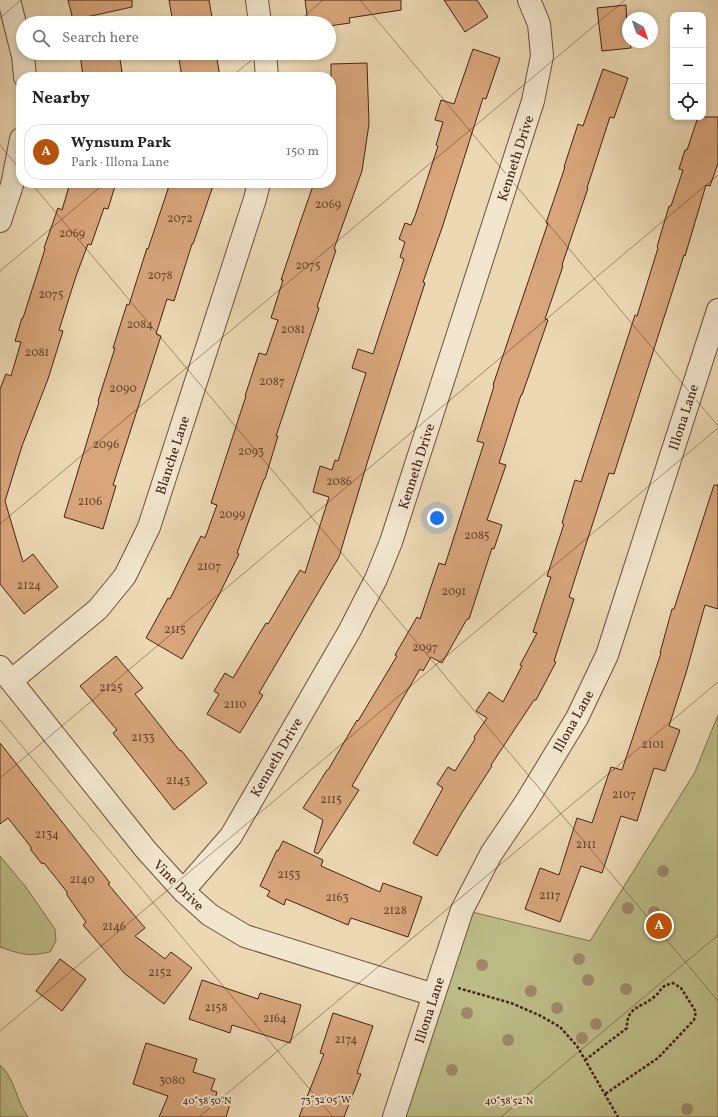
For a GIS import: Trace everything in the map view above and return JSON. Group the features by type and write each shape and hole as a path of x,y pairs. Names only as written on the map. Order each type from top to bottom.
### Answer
{"street":[{"path":"9,0 16,28"},
{"path":"257,0 259,16"},
{"name":"Kenneth Drive","path":"183,891 231,836 350,630 376,578 391,542 533,101 542,56 539,24 529,0"},
{"path":"23,60 24,72"},
{"path":"266,60 267,72"},
{"path":"0,221 12,184 16,164"},
{"name":"Blanche Lane","path":"5,674 98,609 125,576 148,527 258,188"},
{"name":"Illona Lane","path":"394,1117 462,910 487,861 526,802 577,718 607,655 718,310"},
{"name":"Vine Drive","path":"5,674 146,850 183,891 210,916 245,936 436,988"}],"path":[{"path":"585,1060 628,1028 627,1020 633,1010 654,997 664,986 673,984 681,988 696,1012 694,1020 658,1058 605,1094"},
{"path":"436,988 512,1003 560,1026 577,1046 618,1117"}],"green space":[{"path":"718,715 718,1117 400,1117 468,911 590,941 695,772"},
{"path":"0,856 25,886 55,929 56,941 50,952 24,954 0,947"},
{"path":"0,1065 9,1076 28,1117 0,1117"}],"building":[{"path":"68,0 132,0 132,7 91,16 72,16"},
{"path":"169,0 209,0 212,16 172,16"},
{"path":"305,0 401,0 401,10 349,18 350,23 336,25 336,16 307,16"},
{"path":"444,0 477,0 488,17 465,32"},
{"path":"626,5 626,12 622,12 622,48 631,48 602,51 597,8"},
{"path":"473,49 500,58 486,99 483,98 443,225 423,282 425,283 368,460 339,557 259,693 263,695 240,733 207,714 219,694 214,691 225,673 233,678 266,623 268,624 300,570 305,573 329,497 313,492 320,466 332,470 335,460 338,461 366,373 352,368 358,349 373,354 404,259 400,257 405,242 399,239 405,223 411,225 415,216 438,146 436,145 443,122 435,120 441,100 454,104"},
{"path":"81,60 120,60 122,72 82,72"},
{"path":"179,60 217,60 219,72 181,72"},
{"path":"367,63 369,124 362,171 334,249 336,250 317,307 319,308 276,436 278,436 265,479 237,553 239,554 218,597 182,659 146,638 168,598 170,599 201,536 205,538 217,505 211,503 259,353 266,355 278,320 271,318 283,280 281,280 312,188 336,188 336,72 331,72 331,64"},
{"path":"603,69 628,78 614,118 610,117 545,319 548,320 521,395 499,463 506,465 487,520 502,525 494,549 492,548 469,619 467,619 442,663 431,657 423,671 420,669 352,786 359,790 318,854 314,852 323,820 303,808 328,770 397,656 395,655 417,617 420,619 439,563 445,565 484,443 477,441 494,386 493,385 548,223 546,223 578,124 583,126"},
{"path":"706,117 718,117 718,163 710,186 706,185 685,256 684,255 614,474 609,473 569,597 574,599 554,661 556,662 536,700 534,700 491,765 492,766 461,814 437,856 413,843 443,788 437,784 448,767 455,771 475,739 474,737 487,718 476,711 489,692 503,702 537,633 533,632 551,577 547,576 564,524 562,523 575,480 581,482 635,315 637,316 669,206 671,206 683,170 679,169 685,150 687,150 697,120 706,120"},
{"path":"69,188 114,188 108,209 104,208 91,245 88,244 76,276 59,330 63,331 48,379 22,446 5,501 23,562 33,554 58,587 24,614 0,584 0,389 6,374 11,376 21,342 15,341 22,318 58,208 62,210"},
{"path":"168,188 212,188 192,244 174,301 167,299 156,334 161,336 113,485 116,486 103,529 64,517 115,348 113,348 127,304 129,305 147,248 148,249"},
{"path":"714,485 718,485 718,609 705,605 669,726 680,730 665,771 654,768 637,821 621,816 602,873 581,866 560,922 525,909 540,868 559,875 577,818 592,823 611,767 622,770 661,653 672,609 674,609"},
{"path":"116,656 143,688 135,694 207,783 174,810 113,733 117,730 80,686"},
{"path":"0,743 110,883 108,884 145,928 135,936 165,959 171,952 192,968 164,1004 124,973 83,925 86,922 67,895 67,892 44,863 42,864 31,850 31,847 8,818 0,824"},
{"path":"283,841 323,860 321,866 380,892 383,883 422,897 408,937 351,918 348,925 286,899 284,905 267,896 270,891 260,886 277,850 278,851"},
{"path":"60,959 86,979 62,1011 36,991"},
{"path":"202,980 258,999 260,993 301,1005 290,1043 232,1025 230,1033 189,1019"},
{"path":"333,1013 373,1026 357,1073 361,1074 344,1117 299,1117 324,1054 320,1053"},
{"path":"146,1043 197,1059 193,1072 215,1079 211,1090 217,1092 215,1099 230,1104 226,1117 159,1117 168,1096 133,1084"}],"place":[{"name":"Wynsum Park","path":"659,926"}]}
